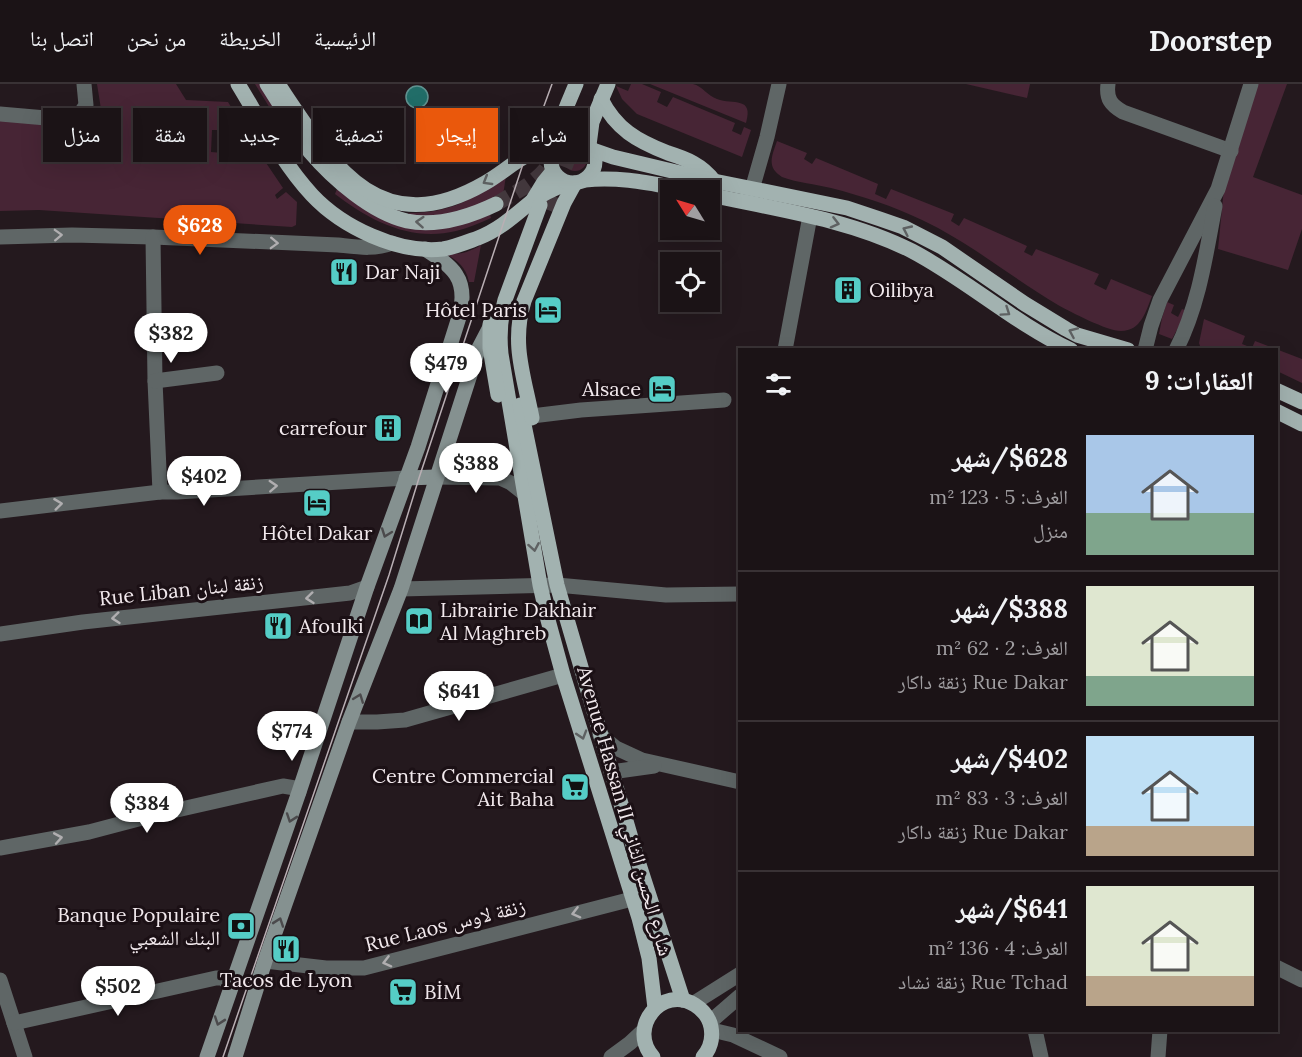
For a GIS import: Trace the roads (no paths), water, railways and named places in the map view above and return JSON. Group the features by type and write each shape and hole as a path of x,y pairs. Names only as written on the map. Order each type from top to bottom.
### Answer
{"main road":[{"path":"238,84 286,161 311,194 332,213 366,233 392,243 425,249 445,248 493,232 512,219 540,205"},
{"path":"267,84 310,152 337,180 356,195 385,212 406,221 432,222 463,217 496,204"},
{"path":"278,84 315,140 346,174 368,190 392,202 419,205 446,201 485,183 516,162"},
{"path":"566,108 576,84"},
{"path":"587,84 580,114 599,91 608,84"},
{"path":"576,182 564,203 524,301 518,325 519,350 539,465 539,476 528,490 515,480 511,468 491,359 490,327 494,306 540,205 550,191 589,177 595,167 596,161 591,148 592,122 599,91"},
{"path":"599,91 611,116 631,136 692,161 704,170 708,180"},
{"path":"588,146 613,157 686,180"},
{"path":"551,162 553,171 559,179 576,182 602,179 628,180 660,185"},
{"path":"540,205 540,189 553,171"},
{"path":"720,190 747,195 873,234 913,252 1035,331 1067,348"},
{"path":"747,195 779,194 847,208 903,227 942,247 1048,319 1077,335 1121,348"},
{"name":"Avenue Hassan II شارع الحسن الثاني","path":"540,205 513,300 507,337 540,585 563,675 639,918 648,958 655,1008"},
{"path":"207,1057 406,478 462,305 461,287 455,271 425,249"},
{"path":"235,1057 265,961 349,722 400,589 478,350 490,327"},
{"path":"1278,391 1302,402"},
{"path":"1278,412 1302,424"},
{"path":"406,478 436,477"},
{"name":"Avenue Hassan II شارع الحسن الثاني","path":"528,490 639,866 688,1002"},
{"path":"653,1057 644,1038 646,1022 655,1008 676,999 700,1008 711,1026 712,1038 705,1056"}],"street":[{"path":"0,114 69,120 85,107 84,84"},
{"path":"1108,84 1107,91 1112,106 1123,112 1231,151"},
{"path":"1146,348 1160,300 1218,189 1251,84"},
{"path":"747,195 760,123 775,89"},
{"path":"1177,348 1203,275 1218,189"},
{"path":"785,348 810,216"},
{"path":"0,237 72,235 153,237 363,248 392,243"},
{"path":"153,237 155,381 160,492"},
{"path":"155,381 218,373"},
{"path":"532,416 581,410 724,400"},
{"path":"436,477 500,478 528,490"},
{"path":"0,511 160,492 406,478"},
{"path":"400,589 557,585 666,595 738,594"},
{"name":"Rue Liban زنقة لبنان","path":"0,634 83,622 341,594 367,587"},
{"path":"349,722 405,720 563,675"},
{"path":"600,735 616,748 634,757 660,765 738,782"},
{"path":"611,772 660,765"},
{"path":"0,848 89,832 283,786 289,786 299,792"},
{"name":"Rue Laos زنقة لاوس","path":"265,961 326,968 364,968 632,899"},
{"path":"1278,968 1302,981"},
{"path":"688,1002 738,975"},
{"path":"15,1023 216,978 223,978 231,986"},
{"path":"0,980 25,1057"},
{"path":"738,998 711,1026 780,1057"},
{"path":"611,1057 644,1030"},
{"path":"1035,1032 1041,1057"},
{"path":"1158,1057 1160,1032"}],"tunnel":[{"path":"496,204 536,178 550,162"},
{"path":"548,210 567,162"}],"tram line":[{"path":"223,1057 389,575 526,155 552,84"}],"place":[{"name":"Dar Naji","path":"344,272"},
{"name":"Oilibya","path":"848,290"},
{"name":"Hôtel Paris","path":"548,310"},
{"name":"Alsace","path":"662,389"},
{"name":"carrefour","path":"388,428"},
{"name":"Hôtel Dakar","path":"317,503"},
{"name":"Librairie Dakhair Al Maghreb","path":"419,621"},
{"name":"Afoulki","path":"278,626"},
{"name":"Centre Commercial Ait Baha","path":"575,787"},
{"name":"Banque Populaire البنك الشعبي","path":"241,926"},
{"name":"Tacos de Lyon","path":"286,949"},
{"name":"BİM","path":"403,992"}]}
